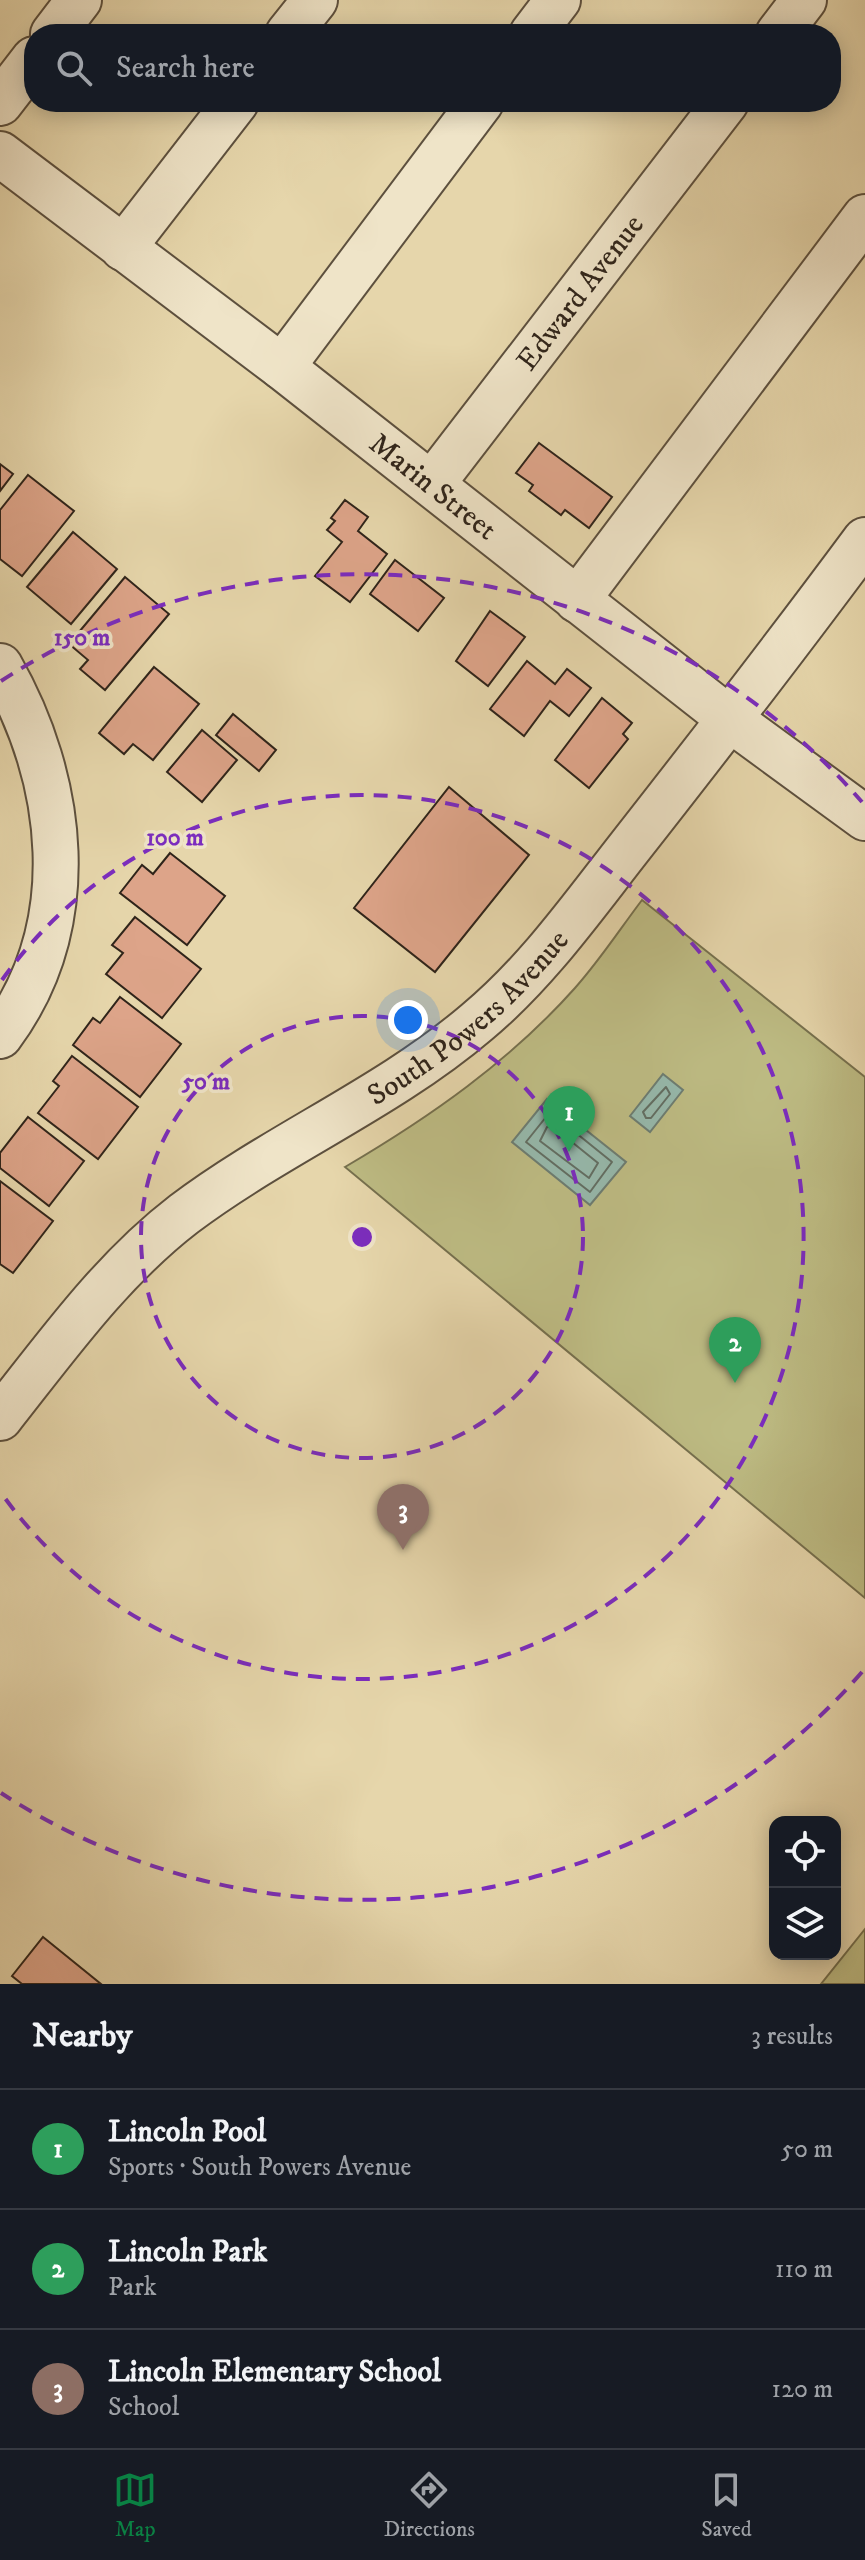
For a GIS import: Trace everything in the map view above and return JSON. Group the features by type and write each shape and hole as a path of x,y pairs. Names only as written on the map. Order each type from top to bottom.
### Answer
{"street":[{"path":"61,24 79,0"},
{"path":"296,24 315,0"},
{"path":"540,24 558,0"},
{"path":"786,24 804,0"},
{"path":"0,103 24,72"},
{"path":"123,248 228,112"},
{"path":"282,367 473,112"},
{"name":"Edward Avenue","path":"432,484 718,112"},
{"name":"Marin Street","path":"0,154 282,367 731,720 865,818"},
{"path":"577,600 865,217"},
{"name":"South Powers Avenue","path":"0,1418 106,1287 182,1216 271,1155 419,1065 478,1022 563,933 731,720 865,540"},
{"path":"0,666 23,706 40,759 57,847 57,885 39,955 24,992 0,1036"}],"shaded area":[{"path":"642,900 865,1077 865,1598 345,1167 438,1108 523,1040 584,977"},
{"path":"865,1929 865,1984 821,1984"}],"water":[{"path":"663,1074 683,1090 650,1132 630,1116"},
{"path":"547,1099 626,1162 590,1205 512,1142"}],"building":[{"path":"539,443 612,497 589,528 565,510 561,515 529,491 533,485 516,473"},
{"path":"0,464 13,474 0,491"},
{"path":"28,475 74,511 22,576 0,559 0,510"},
{"path":"345,500 368,517 358,531 387,554 350,602 315,576 342,542 327,530 335,521 331,518"},
{"path":"73,532 117,569 71,624 27,587"},
{"path":"395,560 444,598 418,631 370,594"},
{"path":"125,577 169,614 105,690 80,669 88,660 69,644"},
{"path":"490,611 525,637 488,686 456,661"},
{"path":"527,661 555,684 567,669 591,688 569,716 550,701 524,736 490,709"},
{"path":"154,667 199,704 153,760 133,744 124,754 99,733"},
{"path":"602,698 632,723 623,734 628,739 589,788 555,760"},
{"path":"233,714 276,750 259,771 216,735"},
{"path":"202,730 237,760 202,802 167,772"},
{"path":"449,787 529,855 435,972 354,908"},
{"path":"170,853 225,896 187,945 120,893 142,865 153,874"},
{"path":"135,917 201,969 162,1018 106,974 123,953 112,945"},
{"path":"120,997 181,1044 140,1097 73,1045 93,1018 100,1023"},
{"path":"72,1056 138,1107 98,1159 38,1113 59,1086 53,1081"},
{"path":"28,1117 84,1161 49,1206 0,1168 0,1153"},
{"path":"0,1181 53,1221 13,1273 0,1264"},
{"path":"43,1937 101,1984 22,1984 12,1976"}],"place":[{"name":"Lincoln Pool","path":"569,1152"},
{"name":"Lincoln Park","path":"735,1383"},
{"name":"Lincoln Elementary School","path":"403,1550"}]}
